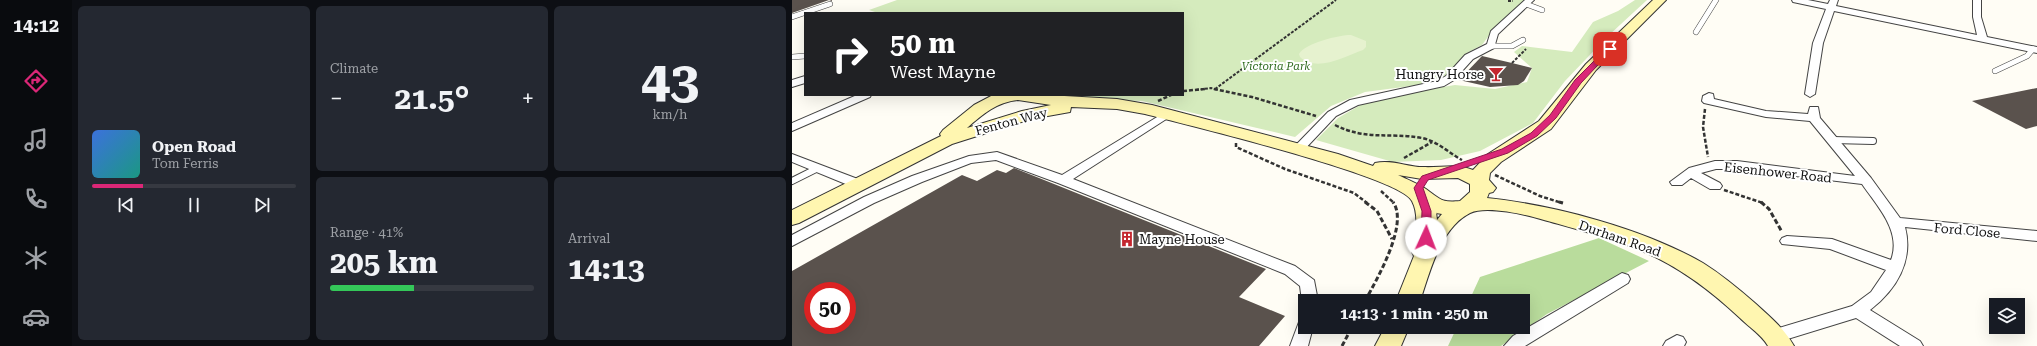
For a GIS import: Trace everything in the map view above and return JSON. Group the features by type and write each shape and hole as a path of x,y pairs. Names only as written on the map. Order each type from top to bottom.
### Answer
{"street":[{"path":"1410,294 1420,266 1426,238 1426,211 1418,188 1425,178 1439,172 1505,151 1534,135 1556,113 1583,76 1660,0"},
{"path":"1796,0 1833,4 1982,39 2035,49"},
{"path":"1977,0 1977,17 1982,31 1982,39"},
{"path":"1298,149 1332,114 1354,102 1440,84 1450,78 1469,57 1491,46 1494,33 1512,14 1528,2"},
{"path":"1810,94 1818,43 1833,4"},
{"path":"792,84 804,79"},
{"path":"792,127 864,96"},
{"name":"Fenton Way","path":"930,147 961,125 981,106 996,99 1014,96"},
{"path":"976,111 977,118 982,121 1011,120 1030,110 1035,104 1034,100 1023,96"},
{"name":"Fenton Way","path":"1026,96 1054,101 1133,106 1166,114 1331,158 1391,179 1409,188 1427,201 1443,208 1464,207"},
{"path":"1708,101 1766,114 1814,114 1896,222 1901,241 1900,257 1896,268 1877,296 1858,311 1778,341"},
{"name":"Fenton Way","path":"792,218 930,147 953,138 1011,120 1051,110 1095,104"},
{"path":"1063,180 1166,114"},
{"path":"1420,266 1444,225 1464,207 1476,200 1479,195 1480,187 1485,178 1478,177 1483,170 1505,151"},
{"path":"792,241 869,200 917,179 969,160 997,156 1063,180 1290,270 1308,284 1309,294"},
{"path":"792,158 858,184"},
{"name":"Fenton Way","path":"1331,158 1412,172 1462,172 1473,178 1485,178"},
{"name":"Eisenhower Road","path":"1677,182 1691,173 1715,165 1737,165 1866,181"},
{"name":"Eisenhower Road","path":"1691,173 1715,186"},
{"name":"Durham Road","path":"1485,178 1500,197 1524,208"},
{"name":"Durham Road","path":"1464,207 1499,204 1524,208 1622,236 1670,256 1694,269 1727,292 1778,341"},
{"name":"Ford Close","path":"1896,222 2037,236"},
{"path":"1787,241 1832,244 1896,268"},
{"path":"1513,346 1519,340 1622,279"},
{"path":"1858,311 1914,346"},
{"path":"1299,346 1303,334"},
{"path":"1388,346 1394,334"}],"lane":[{"path":"1696,32 1716,0"},
{"path":"1528,2 1542,10"},
{"path":"807,12 830,4"},
{"path":"792,17 804,13"},
{"path":"1491,46 1510,47 1520,44 1523,40"},
{"path":"1995,71 2028,56 2035,49"},
{"path":"792,57 804,56"},
{"path":"1833,140 1873,141"},
{"path":"792,181 818,168"}],"path":[{"path":"1215,89 1336,0"},
{"path":"1508,1 1513,1"},
{"path":"1512,63 1527,48"},
{"path":"1184,91 1206,88 1215,89 1288,107 1326,120 1349,132 1367,136 1409,137 1432,141 1463,161"},
{"path":"1708,101 1703,126 1708,158 1715,165"},
{"path":"1247,135 1235,144 1236,147 1285,169 1354,192 1377,211 1393,239"},
{"path":"1398,160 1420,150 1432,141"},
{"path":"1485,178 1570,206"},
{"path":"1715,186 1737,196 1751,198 1766,206 1787,241"},
{"path":"1368,294 1399,223 1398,211 1394,203 1376,188"},
{"path":"1342,346 1348,334"}],"green space":[{"name":"Victoria Park","path":"897,0 1526,0 1496,26 1482,45 1467,53 1443,79 1434,83 1365,92 1331,106 1295,137 1142,101 1060,98 1057,96 1184,96 1184,12 875,12 869,10"},
{"path":"1635,0 1647,0 1608,36 1565,81 1533,123 1480,151 1441,160 1393,162 1316,140 1338,118 1371,99 1455,85 1495,89 1527,82 1532,68 1514,52 1522,46 1572,52 1593,22 1618,11"},
{"path":"1351,35 1366,41 1366,47 1363,50 1331,62 1314,64 1307,62 1300,57 1299,54 1308,46 1331,38"},
{"path":"1599,238 1649,261 1547,314 1530,326 1530,294 1472,294 1480,277"},
{"path":"1454,334 1518,334 1501,346 1448,346"}],"building":[{"path":"792,0 829,0 792,13"},
{"name":"Hungry Horse","path":"1482,56 1532,68 1524,81 1518,85 1490,87 1459,80"},
{"path":"2037,88 2037,126 2026,129 1972,101"},
{"path":"1014,168 1266,269 1239,297 1285,316 1259,346 792,346 792,271 962,175 977,181 997,170 1006,173"}],"place":[{"name":"Hungry Horse","path":"1496,74"},
{"name":"Mayne House","path":"1127,239"}],"route":[{"path":"1426,238 1426,211 1418,188 1425,178 1505,151 1534,135 1553,117 1578,81 1610,49"}]}
